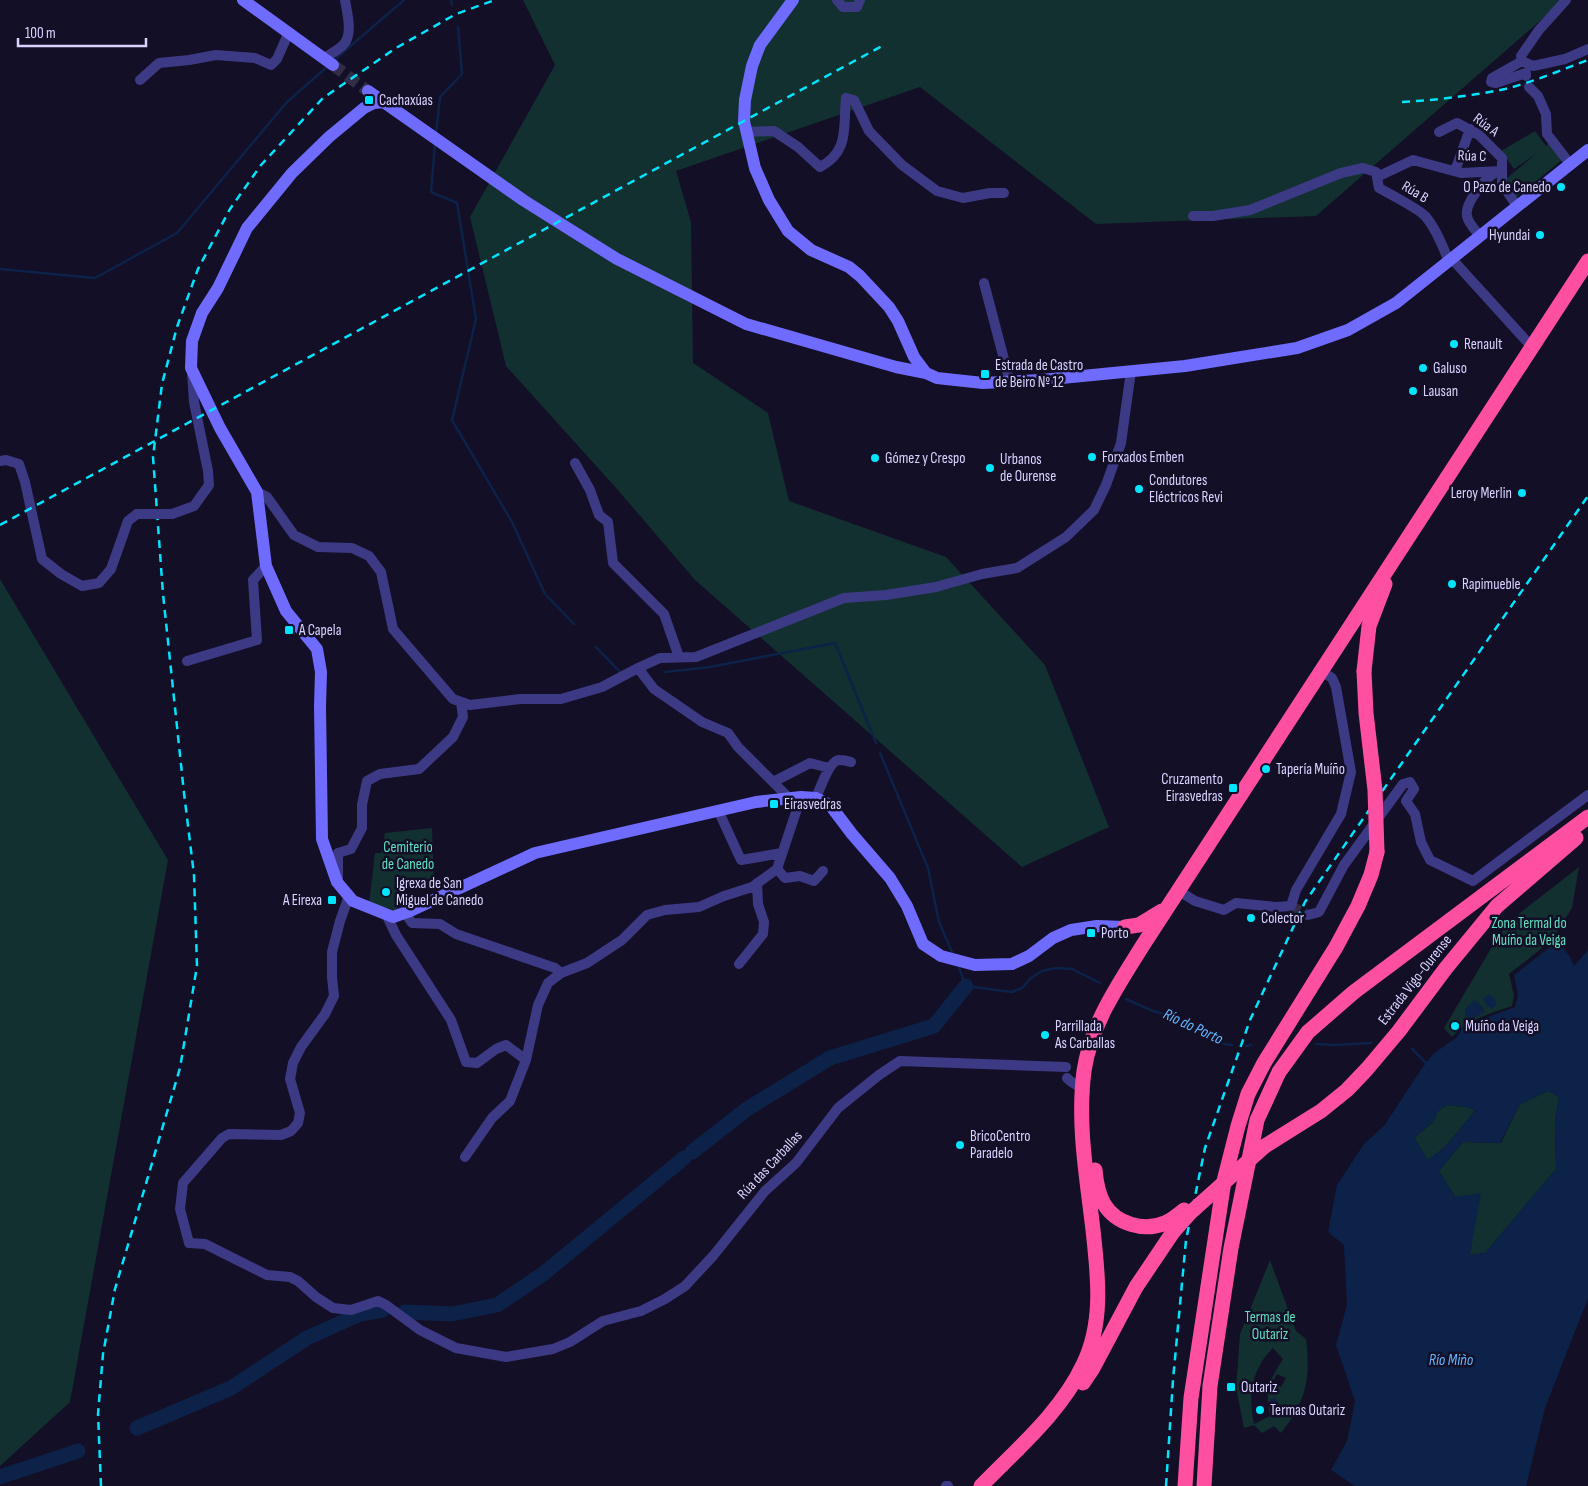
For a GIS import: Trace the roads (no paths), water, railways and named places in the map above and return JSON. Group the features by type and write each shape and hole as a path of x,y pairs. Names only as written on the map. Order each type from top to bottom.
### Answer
{"highway":[{"path":"1265,1146 1223,1176 1166,1223 1144,1227 1122,1221 1108,1209 1099,1192 1095,1173 1086,1093 1087,1057 1093,1035 1103,1010 1142,945 1588,261"},
{"path":"1185,1486 1191,1398 1224,1181 1238,1126 1248,1094 1264,1063 1336,947 1358,906 1371,875 1377,852 1375,790 1366,713 1364,671 1369,626 1383,587 1406,540"},
{"path":"1204,1486 1210,1386 1230,1248 1257,1120 1279,1072 1308,1032 1354,992 1588,817"},
{"name":"Estrada Vigo-Ourense","path":"1265,1146 1321,1111 1347,1090 1399,1031 1446,968 1497,906 1588,828"},
{"path":"1125,927 1139,925 1167,909"},
{"path":"1125,927 1138,932 1142,945"},
{"path":"981,1486 1039,1426 1070,1389 1084,1363 1094,1330 1098,1300 1097,1273 1083,1146 1081,1107 1086,1093"},
{"path":"991,1486 1066,1409 1093,1368 1136,1287 1173,1232 1197,1206 1265,1146"}],"street":[{"path":"243,0 328,61 347,40 349,31 345,0"},
{"path":"793,0 760,45 752,66 744,100 744,121 755,168 769,200 788,231 810,250 849,267 860,276 889,307 898,321 914,357 926,373"},
{"path":"837,0 843,7 858,7 860,0"},
{"path":"1522,61 1521,56 1539,30 1566,0"},
{"path":"140,80 159,63 216,55 255,58 271,65 277,59 288,32"},
{"path":"1522,61 1534,66 1565,59 1588,49"},
{"path":"1522,61 1492,78 1491,82 1496,83 1526,73 1526,76"},
{"path":"1529,88 1538,96 1546,114 1547,134 1570,164"},
{"path":"368,91 523,200 617,259 746,324 896,367 926,373 937,378 983,384 1185,366 1297,348 1348,330 1396,303 1588,150"},
{"path":"746,132 774,131 798,147 820,167 833,161 844,138 846,98 854,100 869,132 902,165 938,191 962,198 990,193 1004,193"},
{"path":"0,461 6,460 19,464 25,482 42,559 61,574 82,586 99,583 111,569 128,521 137,514 172,514 194,506 209,485 208,471 194,402 191,368 192,341 202,313 218,288 247,228 292,173 329,137 364,108 374,103 384,102"},
{"name":"Rúa A","path":"1438,132 1458,123 1470,129 1479,135 1502,158 1501,171"},
{"path":"1455,171 1470,129"},
{"name":"Rúa C","path":"1377,177 1413,160 1461,173 1501,171 1502,184 1517,206"},
{"path":"1193,216 1213,216 1250,210 1341,173 1363,168 1376,172 1377,177"},
{"path":"1480,236 1466,215 1470,202 1492,174 1501,171"},
{"name":"Rúa B","path":"1377,177 1379,188 1425,215 1439,237 1450,260"},
{"path":"1450,260 1531,346"},
{"path":"984,283 1010,382"},
{"path":"191,368 220,428 257,492 266,566 286,611 317,649 322,672 320,706 322,839 338,883 354,901 393,917 535,853 756,802 816,798 830,805 890,878 906,906 923,944 941,956 975,965 1012,964 1029,956 1053,938 1071,930 1096,926 1125,927"},
{"path":"257,492 267,497 294,535 318,547 352,548 369,556 381,572 393,629 453,699 470,705 520,699 561,699 602,687 660,658 696,657 844,598 886,595 936,587 982,574 1016,568 1066,537 1094,510 1106,485 1121,443 1131,371"},
{"path":"575,463 590,490 599,515 608,522 613,562 664,614 679,657"},
{"path":"187,661 256,640 253,580 266,566"},
{"path":"638,668 654,689 702,722 728,732 738,747 773,782 794,798"},
{"path":"1179,891 1195,901 1224,910 1236,903 1276,907 1291,906 1296,890 1341,814 1351,772 1336,687 1332,678 1321,671"},
{"path":"338,883 338,853 351,849 362,828 362,805 367,781 380,774 419,769 453,737 463,717 461,702"},
{"path":"816,798 829,768 834,762 840,760 851,762"},
{"path":"773,782 810,763 829,768"},
{"path":"1308,915 1319,912 1344,865 1404,784 1410,782 1414,789 1406,802 1415,814 1421,842 1430,860 1473,882 1588,795"},
{"path":"465,1157 492,1118 510,1101 526,1060 538,1006 548,983 561,973 587,963 622,940 647,915 665,910 699,907 752,886 778,869 794,798"},
{"path":"718,810 741,860 782,853"},
{"path":"778,869 785,878 800,876 814,881 824,871"},
{"path":"739,964 763,934 764,922 758,904 757,883"},
{"name":"Rúa das Carballas","path":"349,896 332,952 334,996 325,1014 301,1047 293,1063 290,1079 300,1113 298,1123 291,1131 282,1135 229,1134 222,1138 183,1183 180,1210 188,1243 205,1244 267,1275 290,1277 333,1308 351,1310 378,1302 386,1305 420,1330 456,1348 506,1357 553,1349 570,1342 603,1321 641,1310 665,1299 685,1286 713,1256 765,1191 796,1163 838,1108 879,1075 900,1061 1066,1067"},
{"path":"405,913 412,924 440,924 456,934 555,968 561,973"},
{"path":"386,914 396,935 450,1020 466,1062 477,1063 496,1049 506,1045 526,1060"},
{"path":"1066,1078 1086,1093"}],"water":[{"name":"Río Miño","path":"1558,941 1574,966 1588,950 1588,1298 1545,1408 1526,1486 1355,1486 1331,1470 1347,1441 1355,1401 1336,1345 1347,1305 1344,1245 1328,1232 1337,1185 1364,1144 1384,1126 1434,1053 1456,1038 1462,1029 1469,1024 1515,1007 1518,995 1514,975","holes":["1548,1091 1559,1097 1555,1121 1556,1169 1485,1253 1470,1255 1481,1193 1455,1197 1439,1171 1463,1142 1500,1143 1519,1105","1447,1105 1467,1107 1475,1111 1445,1147 1428,1160 1414,1138 1433,1122 1438,1111"]},
{"path":"1488,994 1495,998 1496,1005 1492,1009 1487,1006 1483,999"},
{"path":"1474,1000 1484,1008 1484,1012 1474,1018 1469,1018 1465,1015 1465,1009"},
{"path":"1276,1398 1278,1409 1281,1412 1279,1418 1275,1417 1270,1399"}],"waterway":[{"path":"333,61 404,0"},
{"path":"451,0 452,5"},
{"path":"436,134 440,97 462,74 458,27"},
{"path":"0,269 95,278 177,233 287,102 327,67"},
{"path":"435,144 431,192 457,203 476,319 452,420 512,522 545,594 574,624"},
{"path":"665,672 710,667 835,643 876,743"},
{"path":"596,647 621,673"},
{"path":"880,753 928,868 939,922 952,952"},
{"path":"959,968 966,986 1012,992 1022,988 1031,978 1042,971 1056,968 1072,969 1100,983"},
{"path":"692,1152 747,1109 830,1058 934,1026 966,986"},
{"name":"Río do Porto","path":"1126,999 1153,1011 1185,1020 1224,1044 1232,1045"},
{"name":"Río do Porto","path":"1316,1044 1371,1043"},
{"name":"Río do Porto","path":"1246,1046 1251,1045"},
{"name":"Río do Porto","path":"1412,1049 1426,1063"},
{"path":"405,1312 452,1314 497,1305 543,1274 684,1158"},
{"path":"137,1428 231,1388 307,1338 360,1314 383,1310"},
{"path":"0,1477 78,1451"}],"tunnel":[{"path":"333,65 368,91"},
{"path":"1291,906 1308,915"}],"railway":[{"path":"101,1486 98,1414 103,1354 115,1289 180,1068 197,966 194,875 163,594 153,457 162,384 177,327 198,269 230,209 261,165 323,98 396,48 456,14 495,0"},
{"path":"0,525 882,46"},
{"path":"1402,102 1479,94 1505,89 1588,60"},
{"path":"1166,1486 1173,1380 1186,1240 1205,1148 1250,1020 1305,902 1588,496"}],"place":[{"name":"Cachaxúas","path":"369,100"},
{"name":"O Pazo de Canedo","path":"1561,187"},
{"name":"Hyundai","path":"1540,235"},
{"name":"Renault","path":"1454,344"},
{"name":"Galuso","path":"1423,368"},
{"name":"Estrada de Castro de Beiro Nº 12","path":"985,374"},
{"name":"Lausan","path":"1413,391"},
{"name":"Forxados Emben","path":"1092,457"},
{"name":"Gómez y Crespo","path":"875,458"},
{"name":"Urbanos de Ourense","path":"990,468"},
{"name":"Condutores Eléctricos Revi","path":"1139,489"},
{"name":"Leroy Merlin","path":"1522,493"},
{"name":"Rapimueble","path":"1452,584"},
{"name":"A Capela","path":"289,630"},
{"name":"Tapería Muíño","path":"1266,769"},
{"name":"Cruzamento Eirasvedras","path":"1233,788"},
{"name":"Eirasvedras","path":"774,804"},
{"name":"Igrexa de San Miguel de Canedo","path":"386,892"},
{"name":"A Eirexa","path":"332,900"},
{"name":"Colector","path":"1251,918"},
{"name":"Porto","path":"1091,933"},
{"name":"Muíño da Veiga","path":"1455,1026"},
{"name":"Parrillada As Carballas","path":"1045,1035"},
{"name":"BricoCentro Paradelo","path":"960,1145"},
{"name":"Outariz","path":"1231,1387"},
{"name":"Termas Outariz","path":"1260,1410"}],"park label":[{"name":"Cemiterio de Canedo","path":"408,856"},
{"name":"Zona Termal do Muíño da Veiga","path":"1529,932"},
{"name":"Termas de Outariz","path":"1270,1326"}]}
